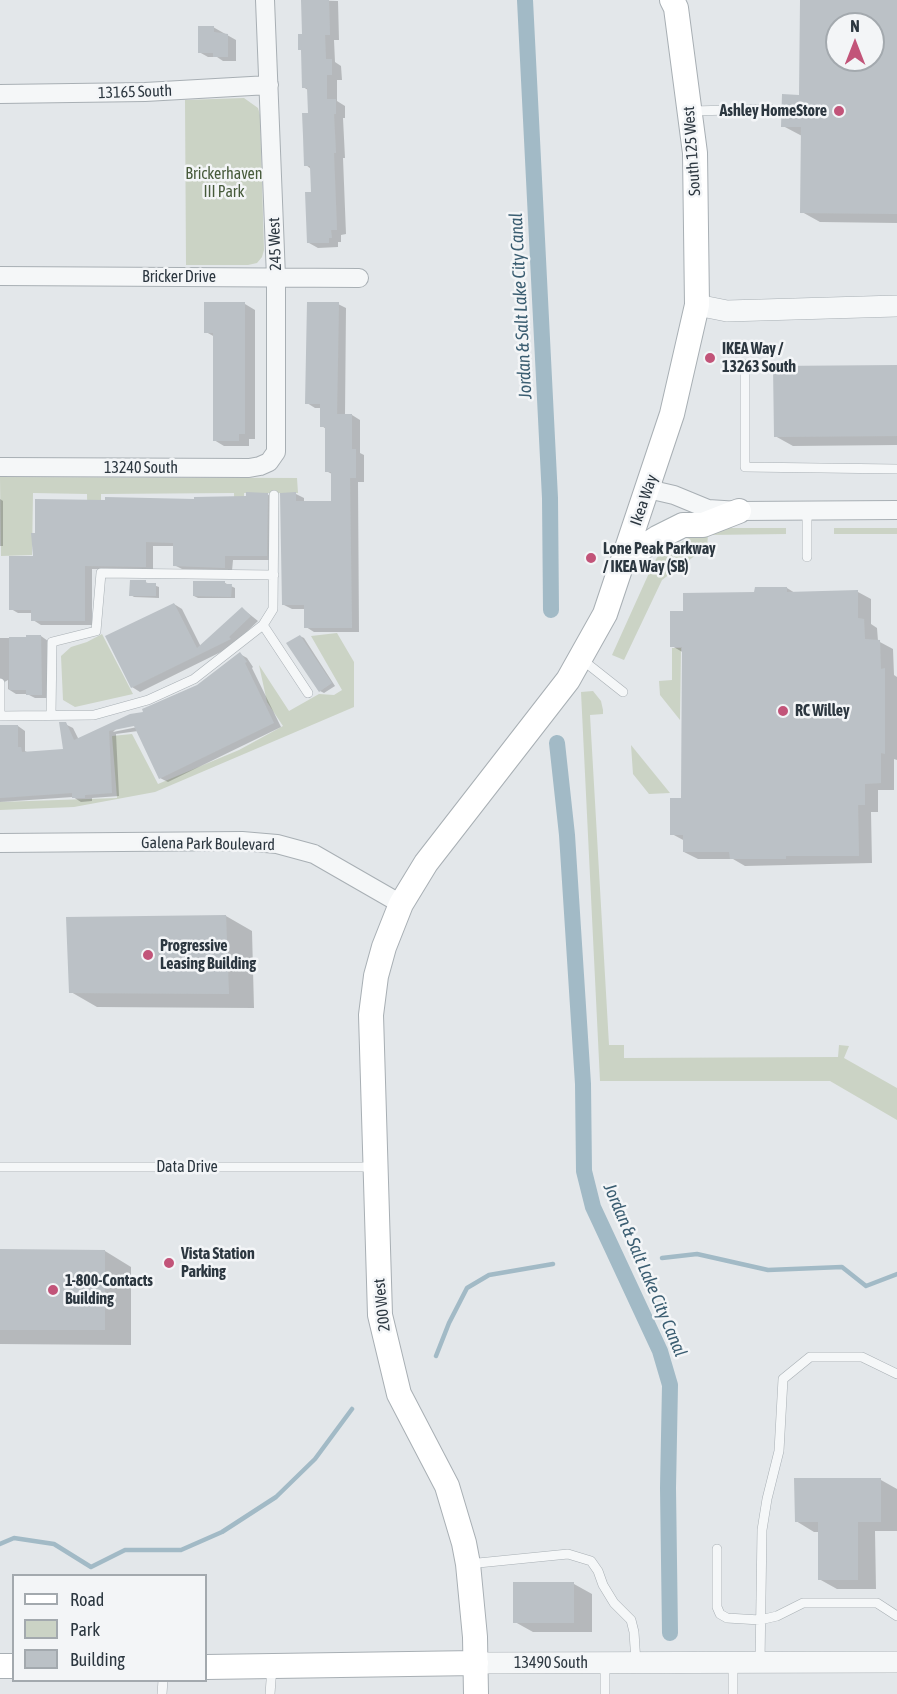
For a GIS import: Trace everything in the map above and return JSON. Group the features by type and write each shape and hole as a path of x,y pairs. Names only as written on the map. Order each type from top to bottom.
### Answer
{"main road":[{"name":"South 125 West","path":"672,0 676,8 695,153 697,304"},
{"name":"Ikea Way","path":"401,904 426,863 567,680 605,614 672,414 697,304"},
{"path":"624,560 657,538 683,525 703,525 740,511"},
{"name":"200 West","path":"401,904 381,957 371,1015 380,1316 399,1394 447,1486 468,1564 476,1663 476,1694"},
{"name":"13490 South","path":"207,1667 476,1663"}],"street":[{"name":"245 West","path":"265,0 276,277 276,453"},
{"name":"13165 South","path":"0,94 145,92 269,85"},
{"name":"Bricker Drive","path":"0,276 359,278"},
{"path":"697,304 727,311 897,306"},
{"name":"13240 South","path":"0,467 249,468 269,462 276,453"},
{"path":"648,489 674,495 708,509 740,511 897,510"},
{"name":"Galena Park Boulevard","path":"0,843 242,841 277,844 314,854 401,904"},
{"name":"13490 South","path":"476,1663 897,1662"}],"lane":[{"path":"690,111 770,109"},
{"path":"746,364 745,467 897,469"},
{"path":"0,683 0,716 94,715 148,700 194,679 263,625 273,609 274,495"},
{"path":"807,511 807,557"},
{"path":"51,715 52,642 96,631 101,573 274,575"},
{"path":"263,625 308,693"},
{"path":"580,658 623,692"},
{"name":"Data Drive","path":"0,1167 374,1167"},
{"path":"760,1662 762,1530 767,1498 779,1451 783,1379 810,1357 862,1357 897,1374"},
{"path":"717,1549 717,1607 720,1614 727,1618 760,1620 777,1616 803,1604 877,1603 897,1616"},
{"path":"468,1564 568,1554 591,1561 614,1604 631,1620 636,1663"},
{"path":"733,1662 733,1694"},
{"path":"604,1663 605,1694"},
{"path":"270,1694 272,1667"}],"green space":[{"name":"Brickerhaven III Park","path":"244,98 258,108 260,115 264,250 262,257 257,263 248,265 186,265 185,100"},
{"path":"0,477 297,478 298,493 244,493 244,556 235,551 234,493 101,494 101,552 88,552 87,494 33,493 32,555 1,556"},
{"path":"700,528 786,528 786,534 708,535 707,547 681,566 665,544 673,538 678,545"},
{"path":"834,528 897,528 897,534 834,534"},
{"path":"665,546 680,566 662,580 624,660 612,655 654,562"},
{"path":"337,633 354,662 354,707 155,792 74,807 0,810 0,802 117,798 112,736 132,734 158,784 239,750 283,726 267,702 259,665 289,711 319,694 334,695 342,690 311,636"},
{"path":"102,634 133,694 75,707 63,700 61,656 71,647"},
{"path":"672,648 681,648 680,720 660,695 659,681 672,680"},
{"path":"593,691 601,701 603,710 603,714 590,715 609,1045 624,1045 624,1058 838,1057 839,1045 849,1046 844,1058 897,1088 897,1120 830,1081 600,1081 581,692"},
{"path":"631,745 670,793 649,794 633,774"}],"building":[{"path":"301,0 329,0 330,35 325,35 326,59 332,59 332,75 327,75 327,99 336,99 336,114 334,114 336,153 334,153 337,230 331,230 332,238 329,238 329,243 307,243 305,192 311,192 310,166 304,166 302,113 308,113 307,88 302,88 301,50 298,50 298,34 302,34"},
{"name":"Ashley HomeStore","path":"800,0 897,0 897,214 800,213 801,127 781,127 782,94 799,95"},
{"path":"198,26 214,26 214,32 228,34 228,57 213,57 213,53 198,53"},
{"path":"204,302 245,302 245,434 239,434 239,441 213,441 213,333 204,333"},
{"path":"307,302 339,302 337,414 352,414 352,449 356,449 356,478 350,478 352,628 304,628 304,605 282,605 280,493 296,492 296,501 331,501 331,472 325,472 325,427 320,427 320,404 305,404"},
{"path":"897,365 897,436 774,437 773,366"},
{"path":"246,492 268,493 267,556 225,556 225,568 173,566 173,543 146,542 146,567 85,566 85,621 31,621 31,610 9,610 9,556 33,556 31,533 35,533 35,499 105,500 105,497 194,499 194,497 246,496"},
{"path":"130,580 146,580 146,583 156,583 156,596 129,596"},
{"path":"193,581 225,581 225,584 232,584 231,597 193,596"},
{"name":"RC Willey","path":"755,587 787,587 787,592 858,590 858,618 864,619 865,639 880,640 881,669 885,668 885,754 881,753 881,783 865,784 865,805 858,805 859,856 730,859 729,852 683,852 683,835 670,835 670,798 681,798 682,647 670,647 670,611 683,611 683,593 754,592"},
{"path":"174,603 197,648 242,607 251,616 229,637 231,639 131,688 105,636"},
{"path":"26,635 41,635 42,695 26,695 26,690 9,690 9,637 26,637"},
{"path":"300,635 332,683 319,692 286,643"},
{"path":"240,652 247,662 245,663 274,723 159,779 134,726 109,731 112,793 85,795 85,798 72,798 72,793 0,798 0,725 18,725 18,747 21,747 22,752 63,749 59,722 66,722 74,740 130,714 143,712 142,709 197,685"},
{"name":"Progressive Leasing Building","path":"226,915 229,994 69,993 66,917"},
{"name":"1-800-Contacts Building","path":"0,1249 105,1250 105,1330 0,1330"},
{"path":"794,1478 881,1478 881,1522 858,1522 858,1580 818,1580 818,1522 795,1522"},
{"path":"513,1582 574,1582 574,1623 513,1623"}],"waterway":[{"name":"Jordan & Salt Lake City Canal","path":"525,0 550,498 551,610"},
{"name":"Jordan & Salt Lake City Canal","path":"557,743 567,835 583,1084 584,1171 593,1207 660,1351 670,1385 668,1488 670,1633"},
{"path":"662,1258 697,1254 768,1270 842,1267 866,1286 897,1274"},
{"path":"436,1356 449,1323 467,1288 489,1275 553,1264"},
{"path":"0,1544 14,1538 54,1544 91,1567 125,1550 181,1550 222,1532 276,1497 315,1459 352,1409"}],"place":[{"name":"Ashley HomeStore","path":"839,111"},
{"name":"IKEA Way / 13263 South","path":"710,358"},
{"name":"Lone Peak Parkway / IKEA Way (SB)","path":"591,558"},
{"name":"RC Willey","path":"783,711"},
{"name":"Progressive Leasing Building","path":"148,955"},
{"name":"Vista Station Parking","path":"169,1263"},
{"name":"1-800-Contacts Building","path":"53,1290"}]}
